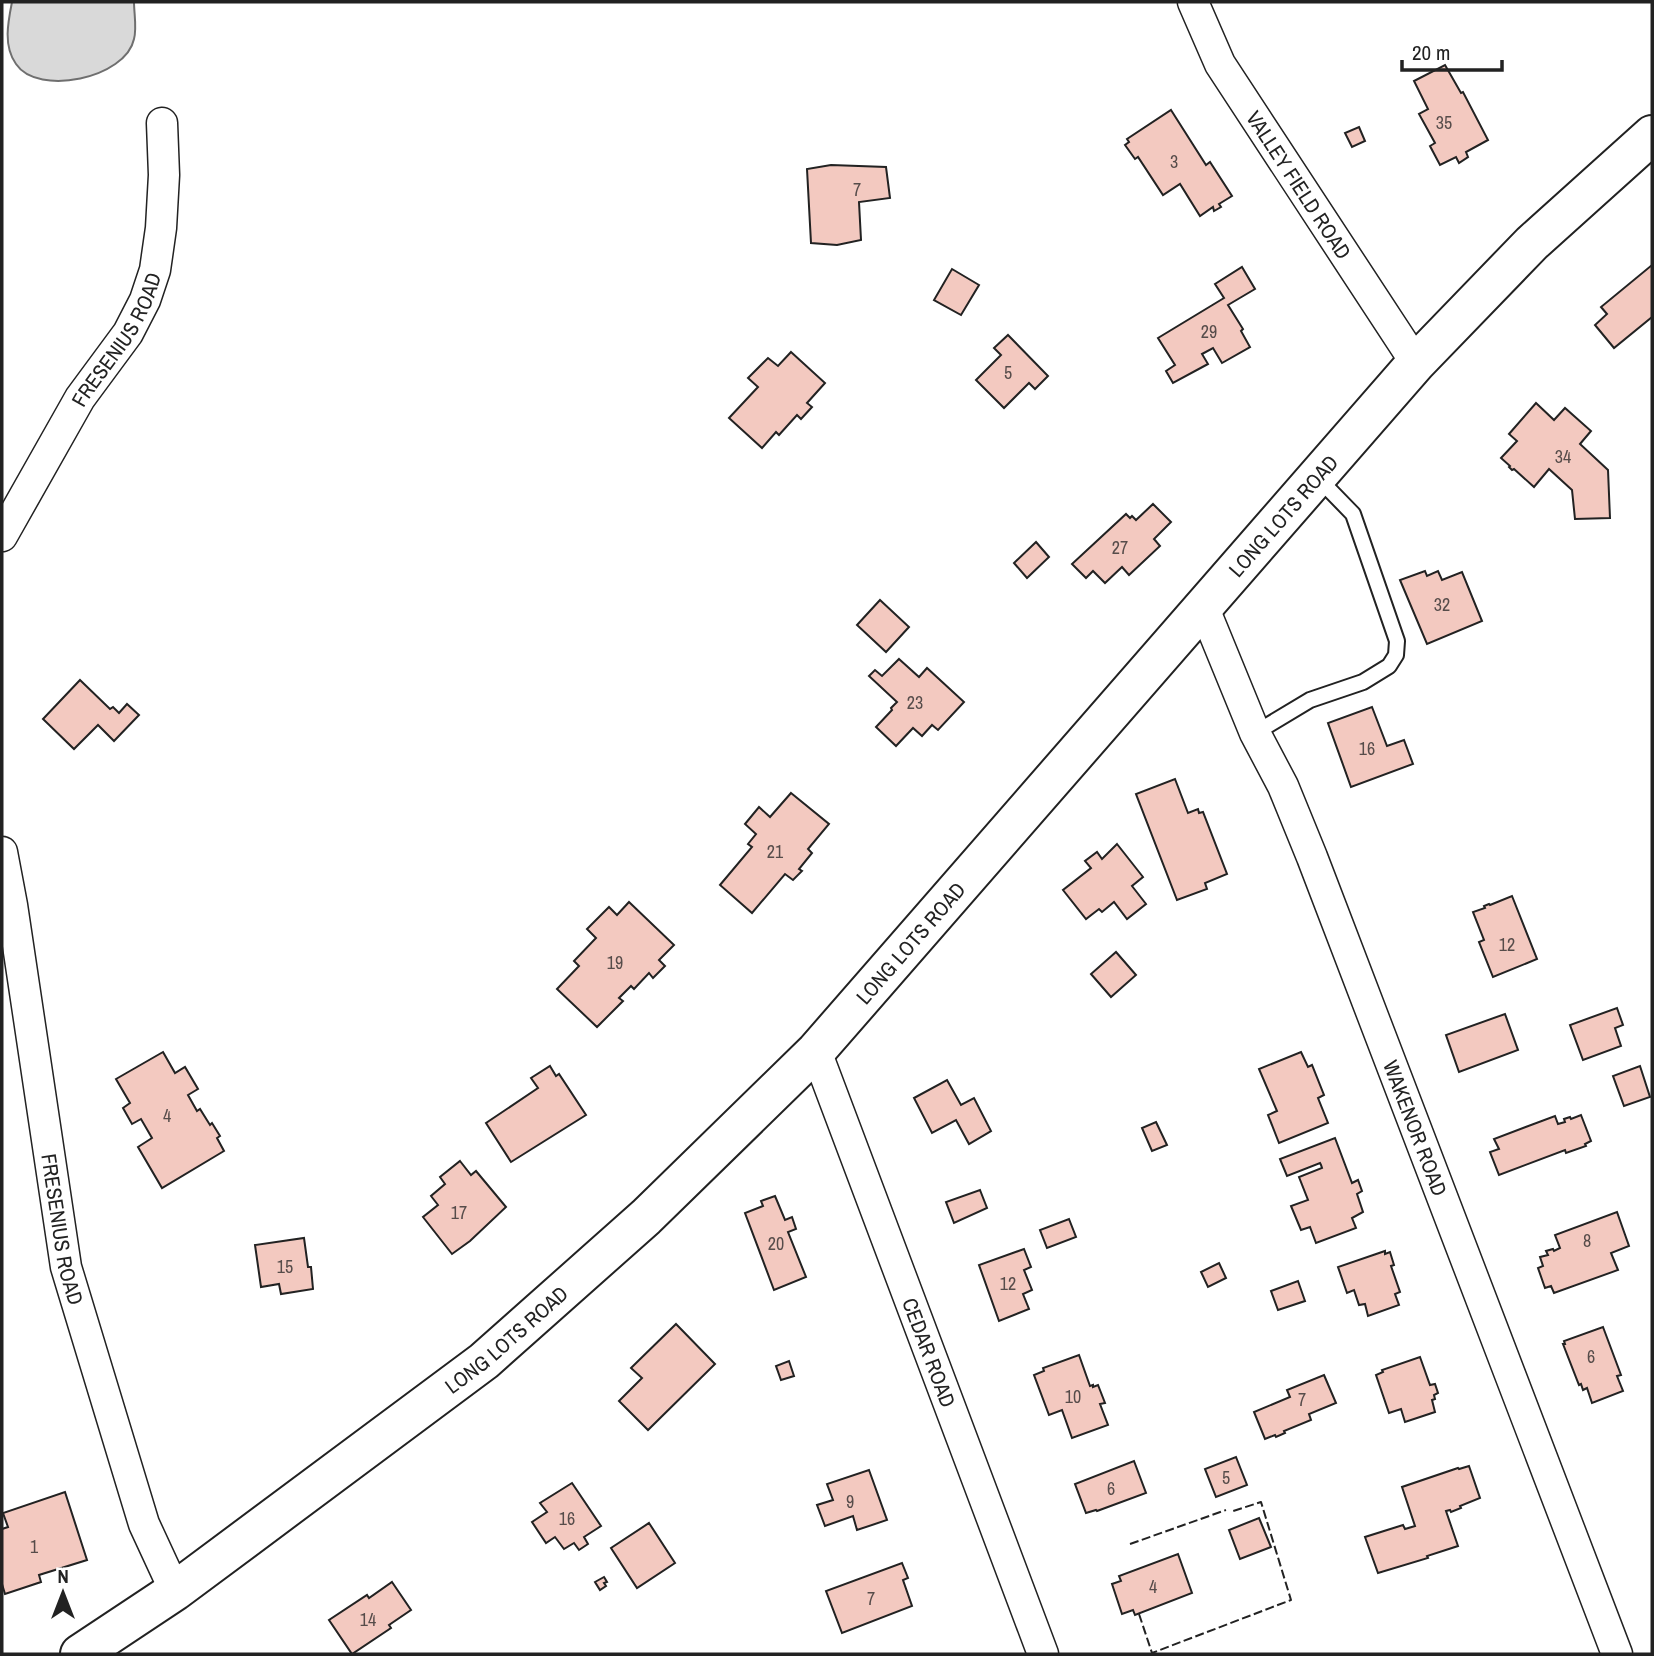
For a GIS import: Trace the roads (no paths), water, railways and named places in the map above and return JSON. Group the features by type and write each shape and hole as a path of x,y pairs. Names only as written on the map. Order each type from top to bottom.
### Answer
{"main road":[{"name":"LONG LOTS ROAD","path":"80,1654 176,1591 484,1361 646,1217 816,1051 1416,363 1532,243 1652,135"}],"street":[{"name":"VALLEY FIELD ROAD","path":"1193,2 1220,64 1416,363"},
{"name":"FRESENIUS ROAD","path":"2,536 80,398 128,333 145,300 155,270 161,228 164,175 162,122"},
{"name":"WAKENOR ROAD","path":"1203,606 1255,733 1283,786 1312,857 1617,1654"},
{"name":"FRESENIUS ROAD","path":"2,852 66,1267 144,1524 176,1591"},
{"name":"CEDAR ROAD","path":"816,1051 1044,1654"}],"lane":[{"path":"1255,733 1310,701 1363,682 1389,666 1396,655 1397,641 1353,514 1316,477"}]}
